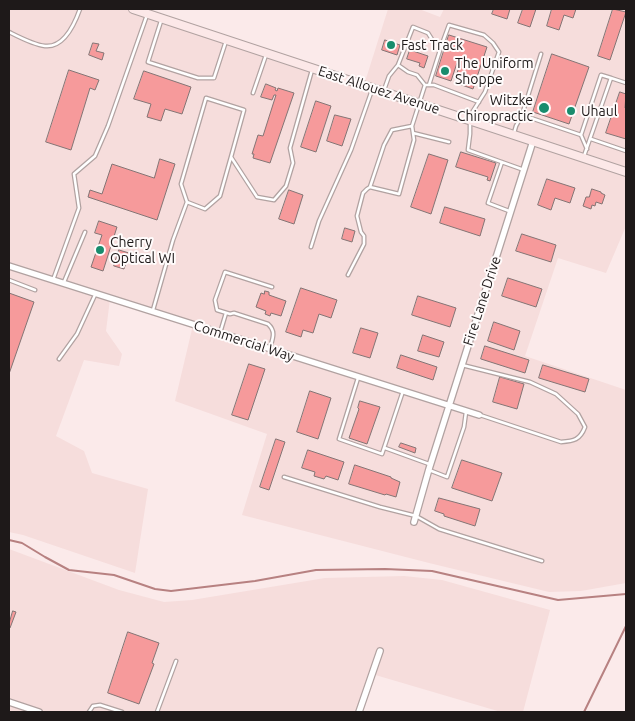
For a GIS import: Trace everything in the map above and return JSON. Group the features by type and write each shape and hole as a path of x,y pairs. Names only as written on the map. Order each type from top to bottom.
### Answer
{"street":[{"name":"East Allouez Avenue","path":"133,9 626,172"},
{"name":"Fire Lane Drive","path":"415,519 430,465 533,141"},
{"name":"Commercial Way","path":"9,266 479,415"},
{"path":"359,712 380,651"},
{"path":"9,702 21,709 39,712"}],"lane":[{"path":"9,32 44,46 53,46 65,38 74,24 80,9"},
{"path":"53,280 79,208 74,174 95,156 108,126 147,14"},
{"path":"162,18 148,62 198,78 214,78 226,40"},
{"path":"370,187 399,194 414,140 412,126 449,25 484,35 499,52 485,92 470,120 468,150 524,170"},
{"path":"383,92 388,76 398,65 413,27 428,33 434,41 442,44"},
{"path":"253,93 267,53"},
{"path":"513,135 522,115 541,54"},
{"path":"398,65 416,75 427,85 445,88 479,102"},
{"path":"231,157 257,197 274,200 286,186 293,163 290,148 312,68"},
{"path":"587,149 581,135 601,75 626,83"},
{"path":"583,158 611,78"},
{"path":"311,247 319,221 351,150 373,88"},
{"path":"152,312 173,240 187,202 182,184 206,98 244,110 220,196 205,209 187,202"},
{"path":"522,115 581,135"},
{"path":"348,275 364,244 364,236 361,232 357,216 363,193 370,187 384,145 392,130 412,126"},
{"path":"413,133 448,142"},
{"path":"591,139 626,150"},
{"path":"502,162 488,203 511,211"},
{"path":"64,283 85,232"},
{"path":"270,349 274,332 268,324 234,313 230,314 217,310 215,300 225,272 272,287"},
{"path":"9,280 35,290"},
{"path":"59,359 77,334 96,294"},
{"path":"220,333 226,313"},
{"path":"462,365 530,382 556,394 578,414 584,427 582,435 574,441 561,442 479,415"},
{"path":"358,377 339,439 382,454 403,392"},
{"path":"384,448 430,465 447,477 464,427 466,411"},
{"path":"284,477 542,561"},
{"path":"156,712 176,660"},
{"path":"89,712 93,706 100,705 122,712"}],"shaded area":[{"path":"9,9 133,9 364,85 388,9 419,9 440,17 444,9 626,9 626,226 606,273 558,258 525,356 626,390 626,583 581,591 549,592 242,515 267,434 175,401 193,325 110,299 106,331 122,354 119,366 84,360 56,436 84,451 92,473 148,489 135,573 9,532"},
{"path":"9,549 119,590 164,602 192,600 325,578 404,576 442,580 550,610 523,712 501,712 372,674 359,712 9,712"}],"building":[{"path":"494,9 510,9 507,19 492,14"},
{"path":"523,9 536,9 530,27 518,23"},
{"path":"552,9 576,9 573,18 564,15 559,30 547,26"},
{"path":"613,9 626,12 610,60 598,56"},
{"path":"449,35 487,47 473,89 459,84 460,81 455,79 460,64 457,63 451,81 436,76"},
{"path":"385,40 400,45 397,55 382,50"},
{"path":"93,43 99,44 96,51 104,53 102,60 89,55"},
{"path":"410,50 428,56 424,68 419,66 420,63 407,59"},
{"path":"552,54 589,67 569,124 533,112"},
{"path":"69,70 99,80 95,90 90,88 71,150 46,142"},
{"path":"144,71 191,87 182,114 165,109 161,121 147,117 151,104 134,99"},
{"path":"266,84 276,88 275,90 277,91 278,88 294,93 270,163 253,158 254,154 252,154 258,135 263,136 276,95 274,95 272,100 261,97"},
{"path":"620,92 626,94 626,139 606,133"},
{"path":"316,101 331,106 316,152 301,147"},
{"path":"335,115 351,119 342,146 327,141"},
{"path":"461,152 496,163 490,181 487,180 488,177 456,167"},
{"path":"429,154 448,160 431,214 411,207"},
{"path":"160,159 175,164 157,220 88,197 90,190 102,194 112,164 154,178"},
{"path":"547,179 575,188 570,203 555,198 551,210 538,205"},
{"path":"592,189 605,195 602,204 596,202 595,206 592,205 591,209 583,206 586,197 589,197"},
{"path":"289,190 303,195 294,224 279,219"},
{"path":"445,207 485,219 480,236 440,223"},
{"path":"99,221 117,227 103,271 91,267 102,235 95,233"},
{"path":"345,228 355,231 352,242 342,239"},
{"path":"522,234 556,245 551,262 516,251"},
{"path":"119,250 129,253 124,269 114,266"},
{"path":"508,278 542,289 536,307 502,296"},
{"path":"301,288 337,300 331,318 319,314 313,333 303,330 301,337 286,332"},
{"path":"265,291 269,292 269,295 286,301 281,316 271,313 270,316 265,314 266,311 256,307 261,293 264,294"},
{"path":"9,293 34,302 9,374"},
{"path":"418,296 456,308 450,327 412,315"},
{"path":"494,322 520,331 514,350 488,341"},
{"path":"361,328 378,333 370,358 353,353"},
{"path":"423,335 444,342 439,357 418,351"},
{"path":"485,346 529,360 525,373 481,359"},
{"path":"401,355 437,367 433,380 397,368"},
{"path":"249,364 265,369 248,420 232,415"},
{"path":"543,365 589,379 585,392 539,378"},
{"path":"500,377 524,384 517,409 493,402"},
{"path":"310,391 331,398 318,439 297,432"},
{"path":"360,401 380,407 367,444 349,438"},
{"path":"276,439 285,442 269,490 260,487"},
{"path":"401,443 416,448 415,453 399,447"},
{"path":"308,450 344,462 338,480 326,476 324,479 314,476 315,472 302,468"},
{"path":"462,460 502,473 492,501 452,488"},
{"path":"355,465 400,482 396,497 349,484"},
{"path":"439,498 480,509 475,526 444,516 444,514 435,511"},
{"path":"13,611 16,612 9,628 9,624"},
{"path":"128,632 159,643 152,663 154,664 139,704 108,693"}],"waterway":[{"path":"9,540 22,543 69,570 114,575 155,589 171,591 255,581 316,570 385,569 432,571 558,600 626,594"},
{"path":"584,712 626,626"}],"place":[{"name":"Fast Track","path":"391,45"},
{"name":"The Uniform Shoppe","path":"445,71"},
{"name":"Witzke Chiropractic","path":"544,108"},
{"name":"Uhaul","path":"571,111"},
{"name":"Cherry Optical WI","path":"100,250"}]}
